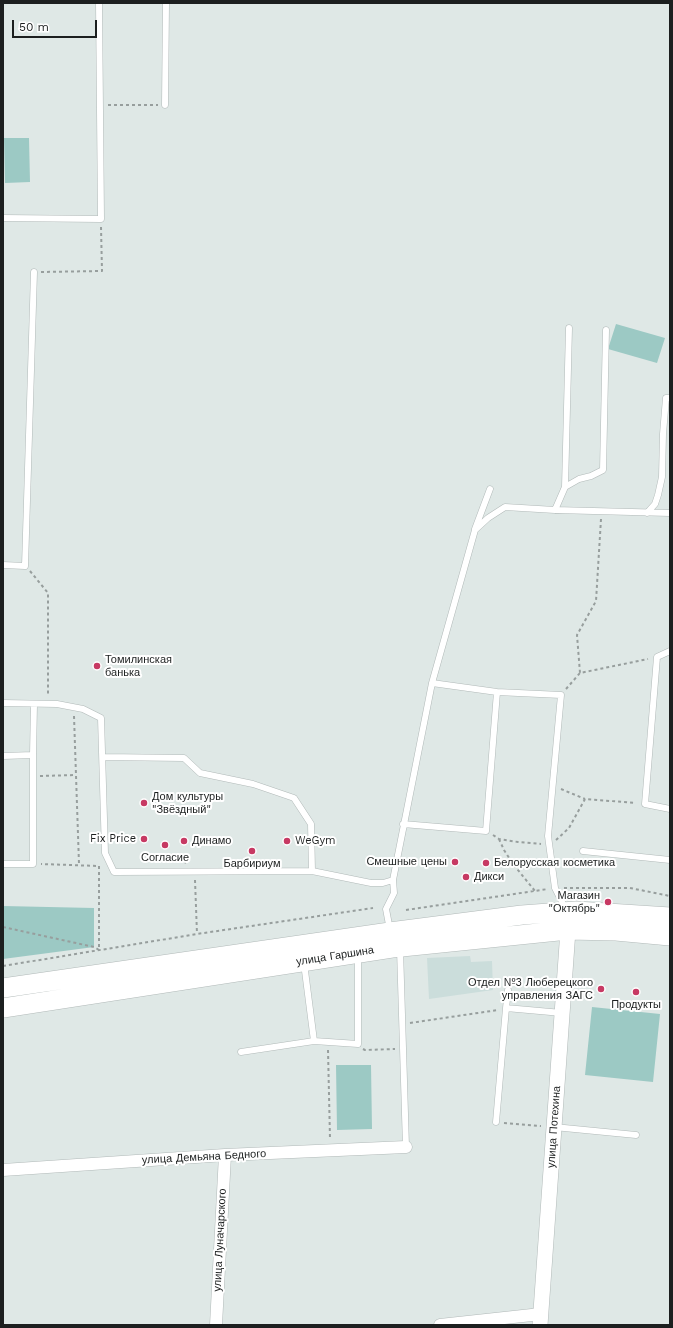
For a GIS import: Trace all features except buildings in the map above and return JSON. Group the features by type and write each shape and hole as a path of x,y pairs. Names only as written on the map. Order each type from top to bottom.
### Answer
{"main road":[{"name":"улица Гаршина","path":"3,988 617,913 670,917"},
{"name":"улица Гаршина","path":"567,920 616,931 670,936"},
{"name":"улица Гаршина","path":"3,1008 358,953 395,940"}],"street":[{"name":"улица Потехина","path":"541,1319 567,920"},
{"name":"улица Демьяна Бедного","path":"3,1170 225,1155 406,1147"},
{"name":"улица Луначарского","path":"216,1325 225,1155"},
{"path":"440,1325 541,1319"}],"lane":[{"path":"3,218 101,219 99,3"},
{"path":"165,104 166,3"},
{"path":"3,565 25,566 34,272"},
{"path":"555,510 565,487 569,328"},
{"path":"565,487 579,479 591,476 603,470 606,330"},
{"path":"647,513 655,504 662,477 666,398 670,398"},
{"path":"406,1147 403,1024 395,940 386,910 394,893 393,880 403,824 432,683 475,530 490,489"},
{"path":"475,530 488,518 505,507 670,513"},
{"path":"670,651 656,657 645,804 670,808"},
{"path":"432,683 497,692 561,695 548,836 555,888 567,920"},
{"path":"403,824 486,831 497,692"},
{"path":"3,703 57,704 83,709 101,718 105,853 114,872 312,871 371,883 383,884 393,880"},
{"path":"3,864 34,864 34,704"},
{"path":"3,756 33,755"},
{"path":"103,757 184,758 200,773 253,784 294,798 311,824 312,871"},
{"path":"583,851 670,860"},
{"path":"240,1052 314,1041 358,1044 358,953"},
{"path":"304,961 314,1041"},
{"path":"496,1122 508,990"},
{"path":"506,1008 562,1013"},
{"path":"554,1128 636,1135"}],"path":[{"path":"100,105 165,104"},
{"path":"34,272 102,272 101,219"},
{"path":"580,673 577,635 596,601 601,511"},
{"path":"25,566 48,593 48,704"},
{"path":"561,695 580,673 656,657"},
{"path":"74,707 79,864"},
{"path":"33,776 76,775"},
{"path":"553,785 585,799 645,804"},
{"path":"486,831 499,839 549,844 559,838 569,828 585,799"},
{"path":"499,839 513,864 535,891"},
{"path":"180,859 195,871 197,934"},
{"path":"34,864 79,864 99,866 99,950"},
{"path":"406,910 555,888 630,888 670,896"},
{"path":"3,966 197,934 373,908"},
{"path":"3,927 94,947 99,950"},
{"path":"403,1024 506,1008"},
{"path":"328,1042 330,1150"},
{"path":"358,1044 365,1050 403,1049"},
{"path":"496,1122 554,1128"}],"shaded area":[{"path":"4,138 29,138 30,182 5,183"},
{"path":"616,324 665,338 657,363 608,349"},
{"path":"3,906 94,908 94,947 3,959"},
{"path":"470,956 471,962 492,961 493,990 429,999 427,958"},
{"path":"592,1007 660,1014 653,1082 585,1075"},
{"path":"336,1065 371,1065 372,1129 337,1130"}],"place":[{"name":"Томилинская банька","path":"97,666"},
{"name":"Дом культуры \"Звёздный\"","path":"144,803"},
{"name":"Fix Price","path":"144,839"},
{"name":"Динамо","path":"184,841"},
{"name":"WeGym","path":"287,841"},
{"name":"Согласие","path":"165,845"},
{"name":"Барбириум","path":"252,851"},
{"name":"Смешные цены","path":"455,862"},
{"name":"Белорусская косметика","path":"486,863"},
{"name":"Дикси","path":"466,877"},
{"name":"Магазин \"Октябрь\"","path":"608,902"},
{"name":"Отдел №3 Люберецкого управления ЗАГС","path":"601,989"},
{"name":"Продукты","path":"636,992"}]}
